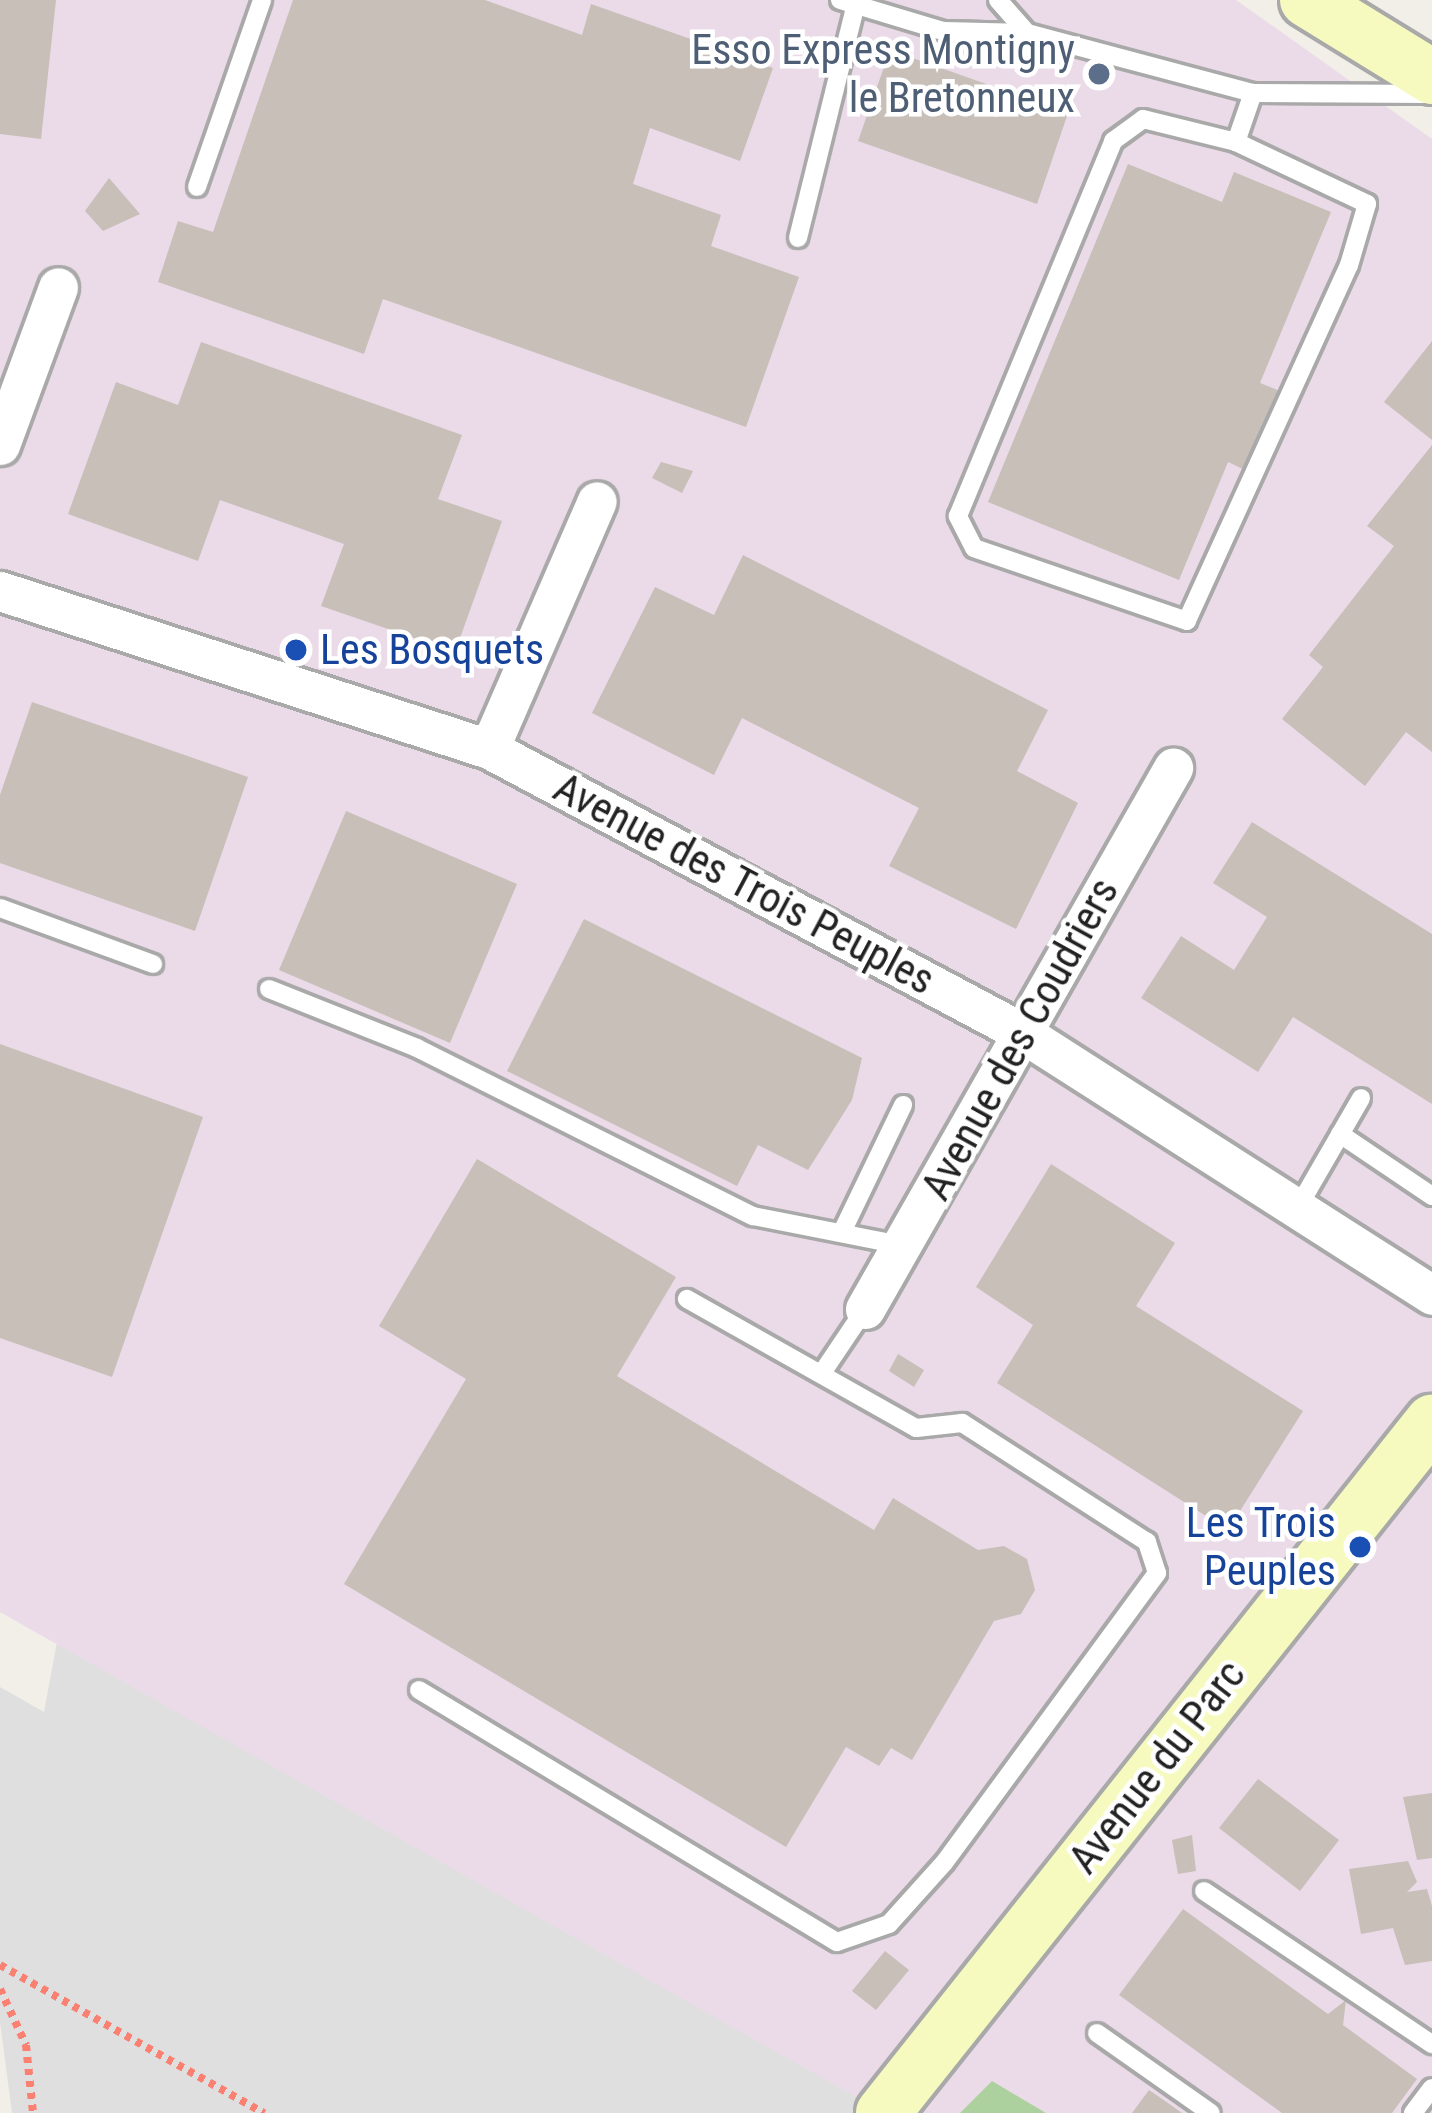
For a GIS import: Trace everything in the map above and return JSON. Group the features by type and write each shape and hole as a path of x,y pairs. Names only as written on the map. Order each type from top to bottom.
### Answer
{"street":[{"path":"1307,0 1432,77"},
{"path":"0,445 58,287"},
{"path":"489,748 597,501"},
{"name":"Avenue des Trois Peuples","path":"0,591 489,748 1021,1032 1432,1295"},
{"name":"Avenue des Coudriers","path":"865,1310 906,1246 1021,1032 1173,768"},
{"name":"Avenue du Parc","path":"883,2113 1432,1422"}],"lane":[{"path":"197,187 262,0"},
{"path":"998,0 1027,34"},
{"path":"799,238 848,2 943,31 1027,34 1253,93 1432,94"},
{"path":"1236,142 1253,93"},
{"path":"1125,124 1236,142 1366,204 1198,609 1168,622 974,548 958,516 1125,124"},
{"path":"0,908 153,964"},
{"path":"269,989 417,1048 753,1216 906,1246"},
{"path":"1298,1209 1360,1098"},
{"path":"842,1232 903,1106"},
{"path":"1340,1134 1432,1196"},
{"path":"419,1690 837,1942 889,1924 1149,1586 1155,1556 962,1423 916,1428 824,1370 687,1299"},
{"path":"824,1370 865,1310"},
{"path":"1204,1891 1432,2044"},
{"path":"1096,2033 1211,2113"},
{"path":"1413,2113 1432,2088"}],"path":[{"path":"0,1965 264,2113"},
{"path":"0,1989 26,2045 33,2113"}],"shaded area":[{"path":"0,0 1236,0 1432,139 1432,2113 884,2113 0,1612"},
{"path":"59,1631 898,2113 12,2113 0,2022 0,1687 44,1712"}],"green space":[{"path":"992,2081 1046,2113 960,2113"}],"building":[{"path":"0,0 56,0 41,139 0,134"},
{"path":"293,0 485,0 582,35 591,4 773,68 740,161 650,128 633,184 721,215 711,246 799,277 746,427 383,299 364,354 158,282 178,221 213,232"},
{"path":"890,50 1068,113 1037,204 858,141"},
{"path":"1128,164 1222,202 1234,172 1331,212 1260,383 1280,391 1247,471 1228,462 1179,580 988,502"},
{"path":"109,178 140,214 103,231 85,211"},
{"path":"1432,341 1432,440 1384,402"},
{"path":"201,342 462,435 438,499 502,521 455,652 321,606 344,544 220,500 198,561 68,514 116,382 178,405"},
{"path":"1432,445 1432,752 1406,732 1365,786 1282,719 1323,667 1309,655 1394,546 1367,526"},
{"path":"661,462 693,471 682,493 652,478"},
{"path":"743,555 1048,710 1017,771 1078,803 1016,929 889,866 919,808 742,718 714,775 592,713 655,587 714,615"},
{"path":"32,702 248,777 195,931 0,863 0,795"},
{"path":"346,811 517,884 450,1043 279,970"},
{"path":"1252,822 1432,934 1432,1104 1293,1017 1258,1072 1141,998 1181,936 1234,970 1267,917 1213,883"},
{"path":"584,919 862,1058 852,1100 808,1170 758,1145 737,1186 507,1071"},
{"path":"0,1044 203,1117 112,1377 0,1338"},
{"path":"477,1159 676,1277 617,1376 874,1530 893,1498 978,1550 1004,1546 1027,1559 1035,1590 1021,1614 994,1621 912,1760 891,1748 879,1766 846,1747 786,1847 344,1584 466,1379 379,1326"},
{"path":"1051,1164 1175,1243 1136,1306 1303,1411 1228,1530 997,1383 1033,1325 976,1287"},
{"path":"898,1354 924,1370 914,1387 889,1371"},
{"path":"1258,1779 1339,1840 1300,1891 1219,1828"},
{"path":"1432,1793 1432,1858 1417,1860 1403,1797"},
{"path":"1192,1835 1196,1871 1178,1874 1172,1840"},
{"path":"1408,1861 1417,1882 1407,1892 1427,1889 1432,1906 1432,1961 1405,1965 1393,1928 1361,1934 1349,1869"},
{"path":"1183,1909 1328,2014 1346,2000 1343,2025 1417,2079 1392,2113 1282,2113 1119,1995"},
{"path":"885,1951 909,1970 876,2010 852,1991"},
{"path":"1149,2090 1168,2103 1182,2113 1132,2113"}],"place":[{"name":"Esso Express Montigny le Bretonneux","path":"1099,74"},
{"name":"Les Bosquets","path":"296,650"},
{"name":"Les Trois Peuples","path":"1360,1547"}]}
